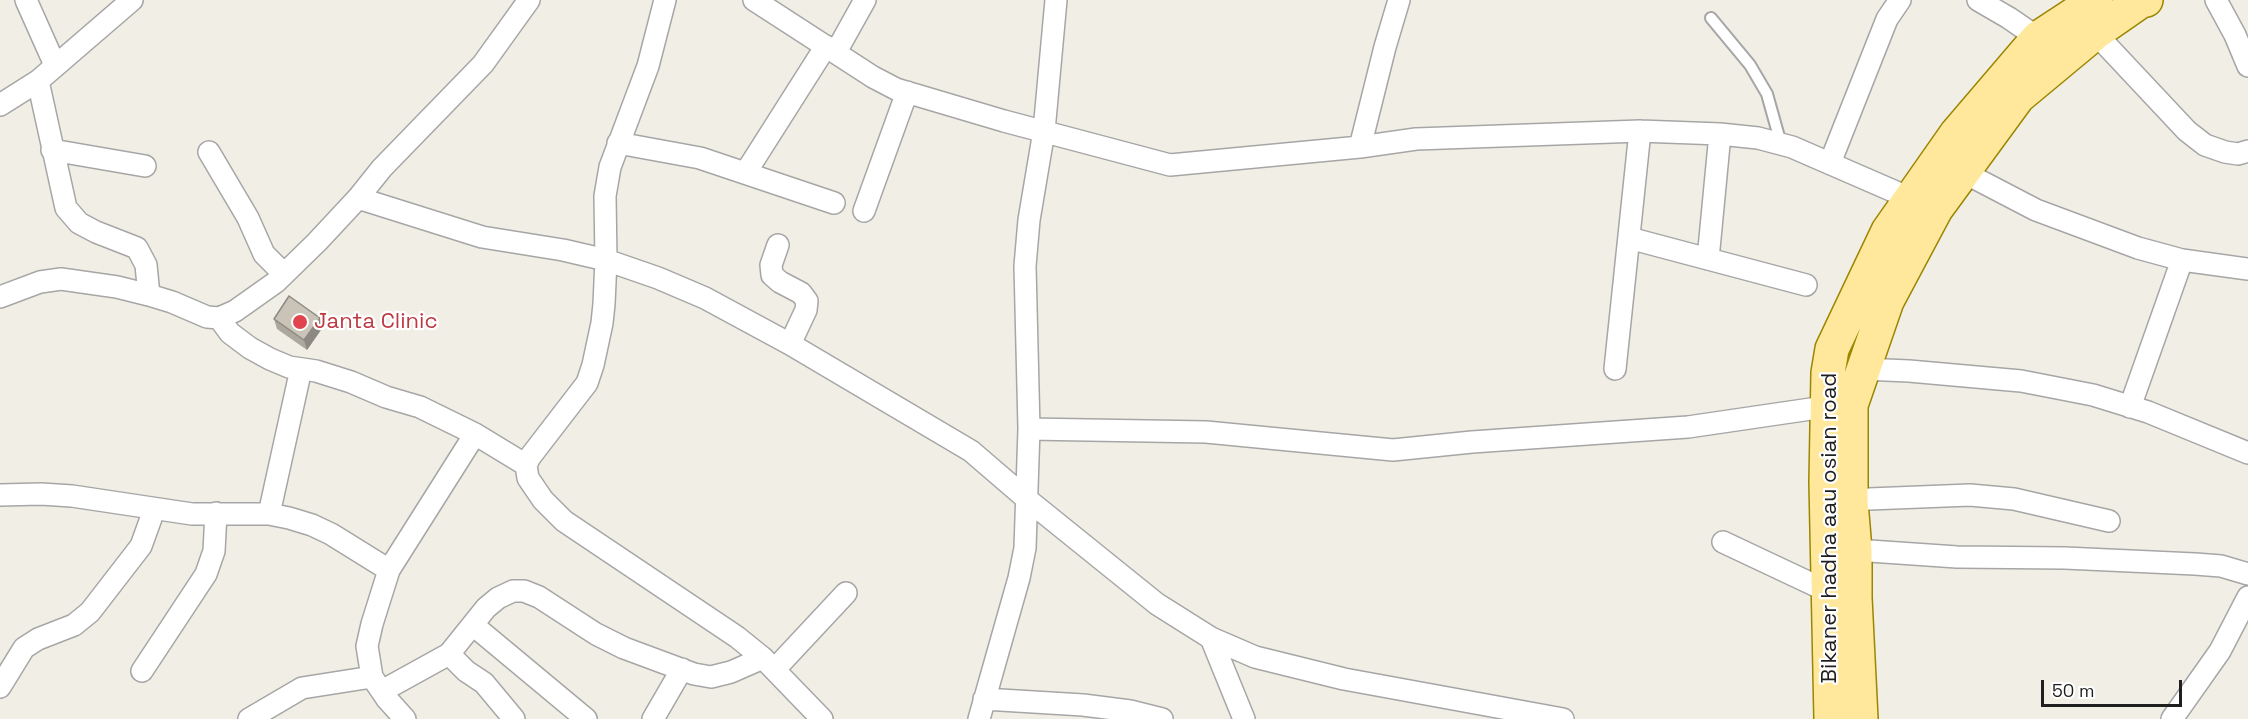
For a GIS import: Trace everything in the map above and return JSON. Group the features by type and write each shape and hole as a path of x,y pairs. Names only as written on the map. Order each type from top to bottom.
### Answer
{"main road":[{"name":"Bikaner hadha aau osian road","path":"1831,719 1826,483 1839,405 1863,369 1924,204 1956,134 2038,38 2098,11 2146,0"},
{"name":"Bikaner hadha aau osian road","path":"1861,719 1851,502 1839,405 1828,373 1833,349 1888,231 1963,172 2018,97 2098,11"}],"street":[{"path":"26,0 55,65"},
{"path":"0,105 38,81 132,0"},
{"path":"0,297 40,282 61,279 117,287 149,295 207,317 219,318 235,311 284,274 317,242 382,168 483,64 529,0"},
{"path":"665,0 648,66 609,167 605,196 606,260 602,324 586,383 530,457 526,465 528,478 543,500 564,521 736,637 769,663 822,719"},
{"path":"754,0 896,89 1170,165 1360,147 1416,139 1641,131 1720,134 1758,138 1781,144 1924,204"},
{"path":"746,172 865,0"},
{"path":"1056,0 1044,131 1029,220 1025,266 1029,429 1025,548 981,709 1083,705 1130,711 1162,719"},
{"path":"1360,147 1384,47 1399,0"},
{"path":"1830,163 1887,19 1900,0"},
{"path":"1978,0 2038,38"},
{"path":"2216,0 2235,35 2248,66"},
{"path":"2098,11 2187,131 2205,144 2225,152 2238,154 2248,152"},
{"path":"38,81 66,208 79,223 137,248 146,265 149,295"},
{"path":"864,212 907,92"},
{"path":"1615,369 1641,131"},
{"path":"1708,259 1720,134"},
{"path":"618,143 700,158 834,203"},
{"path":"52,150 146,166"},
{"path":"209,152 248,218 264,254 284,274"},
{"path":"1963,172 2036,210 2138,248 2182,260 2248,268"},
{"path":"358,198 482,237 563,250 606,260 658,278 705,298 790,344 971,451 1028,500 1157,603 1211,638 1255,657 1344,679 1515,715 1563,719"},
{"path":"1629,238 1806,285"},
{"path":"778,245 771,265 772,274 780,282 801,293 807,301 806,310 790,344"},
{"path":"2130,407 2182,260"},
{"path":"219,318 230,333 270,359 289,367 351,382 386,397 420,407 476,434 526,465"},
{"path":"268,514 301,369"},
{"path":"1863,369 2021,381 2093,395 2148,412 2248,453"},
{"path":"1029,429 1206,432 1393,450 1483,441 1688,427 1839,405"},
{"path":"405,719 377,684 368,661 367,646 389,570 476,434"},
{"path":"0,495 72,496 192,514 268,514 289,518 331,534 389,570"},
{"path":"1851,502 1869,499 1970,495 2014,499 2109,521"},
{"path":"0,687 24,648 38,639 74,625 90,612 141,546 154,510"},
{"path":"142,671 206,574 214,551 216,513"},
{"path":"1723,542 1827,591"},
{"path":"1855,550 1968,557 2065,558 2195,564 2221,566 2248,574"},
{"path":"249,719 302,688 377,684 449,654 486,608 498,598 513,591 524,591 539,597 596,634 624,648 694,674 711,677 769,663 846,593"},
{"path":"2172,719 2243,619 2248,597"},
{"path":"472,625 586,719"},
{"path":"1211,638 1244,719"},
{"path":"449,654 466,671 484,683 514,719"},
{"path":"653,719 682,669"}],"lane":[{"path":"1711,18 1750,65 1767,94 1781,144"}],"building":[{"path":"289,296 320,318 304,340 274,319"}],"place":[{"name":"Janta Clinic","path":"300,322"}]}
